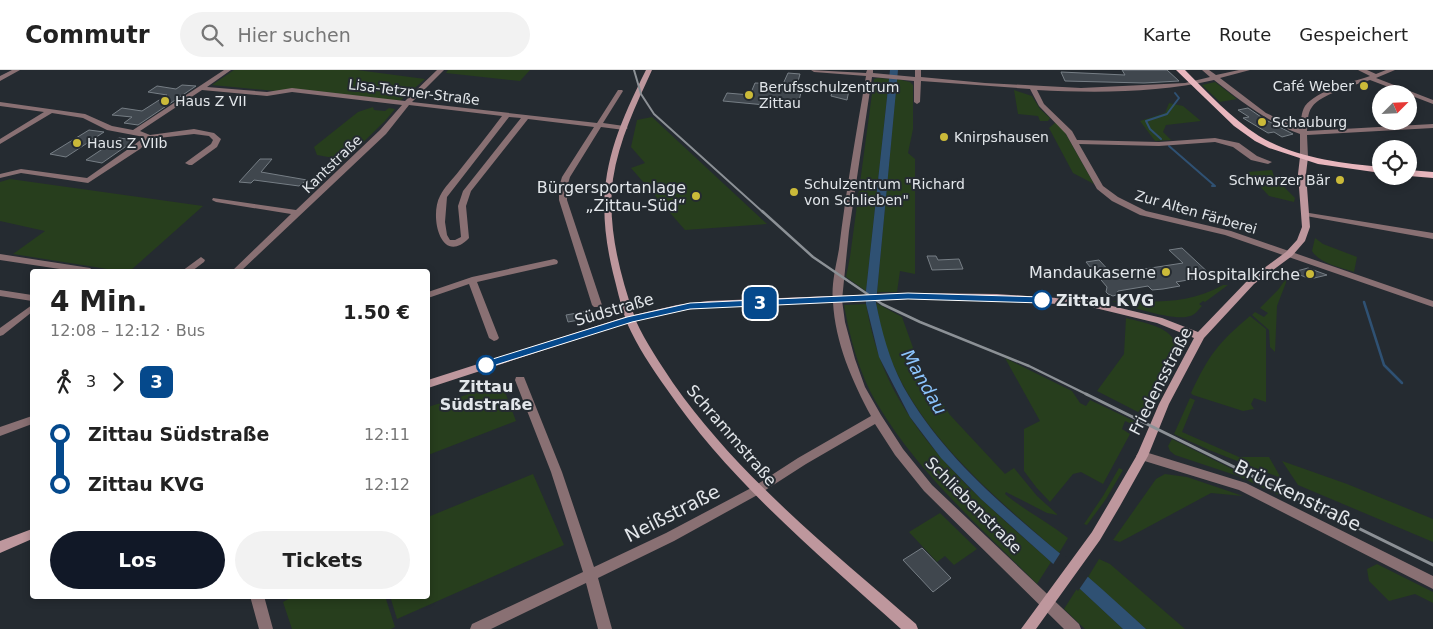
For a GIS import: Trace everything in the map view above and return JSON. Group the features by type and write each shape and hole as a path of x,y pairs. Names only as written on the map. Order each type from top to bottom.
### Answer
{"main road":[{"name":"Schrammstraße","path":"649,70 613,159 608,195 608,226 614,261 630,320 652,359 680,402 706,434 757,490 911,629"},
{"path":"1180,70 1254,136 1277,148 1304,157 1341,165 1372,169"},
{"name":"Friedensstraße","path":"1028,629 1086,548 1116,502 1142,456 1164,404 1200,336 1251,282 1289,254 1301,241 1306,228 1302,174 1304,157"},
{"path":"1417,174 1433,175"},
{"name":"Südstraße","path":"430,383 630,320 690,306 898,297 997,298 1087,303 1159,320 1200,336"},
{"path":"0,547 30,535"}],"street":[{"path":"0,79 18,70"},
{"path":"134,132 227,70"},
{"name":"Kantstraße","path":"238,269 383,132 407,104 441,70"},
{"path":"814,70 872,73 906,78 1033,88 1116,89 1194,83 1247,70"},
{"path":"917,102 918,70"},
{"path":"1205,70 1251,107 1304,133 1433,126"},
{"path":"1361,70 1373,77 1433,102"},
{"path":"1304,157 1306,112 1312,102 1327,94 1392,70"},
{"name":"Schliebenstraße","path":"872,73 845,231 840,322 860,387 877,418 928,488 1050,599 1074,629"},
{"name":"Lisa-Tetzner-Straße","path":"201,88 268,94 292,90 624,128"},
{"name":"Zur Alten Färberei","path":"1033,88 1041,105 1065,128 1100,187 1114,199 1143,213 1228,233 1356,279 1433,304"},
{"path":"597,305 563,200 563,187 566,177 620,91"},
{"path":"0,104 85,116 110,128 145,134 148,137"},
{"path":"0,142 51,112"},
{"path":"508,115 443,196 440,208 444,239 448,243 457,243 465,238 462,206 467,191 526,118"},
{"path":"0,168 88,181 137,147 148,137 177,132 207,134 216,137 217,140 214,145 189,163"},
{"path":"1074,142 1159,144 1215,140 1236,145 1254,158 1268,162"},
{"path":"0,176 21,171"},
{"path":"216,200 299,213"},
{"path":"1306,214 1433,236"},
{"path":"0,256 78,269"},
{"path":"189,269 201,260"},
{"path":"430,294 472,280 554,262"},
{"path":"472,280 494,338"},
{"path":"0,293 30,298"},
{"path":"0,334 30,310"},
{"path":"520,380 555,467 590,575 605,629"},
{"name":"Neißstraße","path":"477,629 670,537 757,490 802,461 877,418"},
{"path":"0,432 30,421"},
{"name":"Brückenstraße","path":"1142,456 1242,486 1433,583"},
{"path":"258,599 266,629"}],"green space":[{"path":"234,70 357,70 425,79 400,101 298,89 276,91 212,85"},
{"path":"448,70 530,70 520,81 446,73"},
{"path":"874,79 889,79 866,291 846,277"},
{"path":"897,79 910,82 913,85 913,129 908,153 915,159 915,274 900,271 897,292 877,292"},
{"path":"1215,82 1237,99 1220,102 1202,85"},
{"path":"1014,90 1032,96 1040,109 1050,118 1048,121 1040,121 1038,116 1018,114"},
{"path":"1169,103 1183,106 1201,121 1166,125 1163,132 1171,140 1155,141 1140,121 1165,113"},
{"path":"373,107 374,110 385,111 389,108 395,109 345,160 317,155 314,147 358,112"},
{"name":"Bürgersportanlage „Zittau-Süd“","path":"652,117 767,224 685,230 631,168 645,163 631,147 637,120"},
{"path":"1056,122 1063,129 1094,184 1073,173 1049,128"},
{"path":"1272,170 1274,177 1295,198 1294,202 1269,196 1247,172"},
{"path":"10,179 203,206 132,269 107,269 13,254 45,231 0,221 0,182"},
{"path":"1315,238 1323,244 1357,257 1354,272 1320,259 1312,251"},
{"path":"1287,280 1277,306 1275,352 1270,347 1269,330 1252,315 1255,312 1264,317 1268,313 1260,308"},
{"path":"1228,285 1205,302 1203,301 1199,304 1202,306 1190,316 1174,317 1152,313 1112,301 1155,302 1183,299"},
{"path":"876,303 902,317 921,370 950,415 1005,474 1014,468 1037,496 1058,515 1047,513 1006,492 1005,494 1068,538 1059,553 982,484 935,433 915,405 898,376 885,344"},
{"path":"866,304 879,356 893,387 929,444 975,493 1051,562 1037,584 930,476 893,428 876,402 856,355 844,305"},
{"path":"1250,316 1266,329 1266,402 1254,398 1251,404 1254,409 1243,411 1193,395 1191,393 1197,380 1215,350"},
{"path":"1126,318 1164,330 1170,335 1177,348 1146,405 1138,412 1097,391 1124,354"},
{"path":"1005,358 1072,391 1080,403 1086,406 1090,400 1134,421 1132,424 1125,421 1122,429 1130,434 1103,484 1081,472 1073,474 1050,502 1036,487 1024,471 1024,429 1040,421"},
{"path":"510,381 512,389 505,392 516,421 430,454 430,406"},
{"path":"1190,398 1195,400 1182,432 1239,457 1269,457 1281,478 1174,434"},
{"path":"1172,439 1286,496 1285,498 1238,476 1175,455 1168,446"},
{"path":"1282,461 1347,484 1433,519 1433,542 1298,485"},
{"path":"1119,468 1123,470 1106,499 1087,525 1084,524 1103,496"},
{"path":"533,474 564,545 397,619 391,599 430,599 430,516"},
{"path":"1165,474 1187,477 1243,496 1211,493 1120,542 1113,540 1156,479"},
{"path":"940,513 977,549 954,565 945,556 937,562 909,532"},
{"path":"1099,559 1110,564 1185,629 1146,629 1088,577"},
{"path":"1377,564 1433,592 1433,603 1415,594 1389,601 1369,581 1367,569"},
{"path":"1078,587 1123,629 1085,629 1064,609"},
{"path":"288,599 386,599 395,627 391,629 292,629 283,602"}],"water":[{"path":"890,70 898,70 876,303 886,345 898,376 921,414 962,465 1011,512 1146,629 1123,629 981,499 941,458 910,417 879,357 866,304 866,291"}],"pier":[{"path":"1061,552 1089,575 1078,591 1052,566"}],"building":[{"path":"1122,70 1167,70 1179,81 1144,83 1065,81 1061,72 1125,75"},
{"name":"Berufsschulzentrum Zittau","path":"788,73 800,74 797,85 803,85 797,108 723,101 727,93 750,95 755,83 783,84"},
{"name":"Haus Z VII","path":"182,85 196,86 138,125 124,123 132,117 112,115 122,108 142,111 167,95 148,92 157,86 176,89"},
{"path":"833,88 849,90 847,100 831,96"},
{"name":"Schauburg","path":"1248,108 1264,119 1293,134 1282,137 1274,132 1268,133 1243,118 1249,117 1238,110"},
{"name":"Haus Z VIIb","path":"89,130 104,132 66,157 50,154"},
{"path":"119,138 135,140 102,163 86,160"},
{"path":"260,159 272,159 261,172 307,180 299,186 254,180 251,183 239,182"},
{"name":"Mandaukaserne","path":"1182,248 1212,276 1176,282 1180,286 1163,289 1152,290 1148,286 1118,291 1113,296 1106,292 1107,287 1086,262 1099,260 1112,274 1183,263 1169,250"},
{"path":"927,256 936,256 938,260 959,259 963,269 932,270"},
{"name":"Hospitalkirche","path":"1308,268 1327,275 1310,279 1293,272"},
{"path":"588,311 590,318 568,322 566,315"},
{"path":"922,548 951,578 933,592 903,560"}],"waterway":[{"path":"1161,139 1150,129 1146,121 1167,114 1179,98 1175,93"},
{"path":"1169,146 1215,186 1212,186"},
{"path":"1364,302 1384,365 1402,383"}],"railway":[{"path":"634,70 641,94 654,114 764,213"},
{"path":"762,211 813,257 882,304 920,322 1029,366 1088,395"},
{"path":"1086,394 1433,565"}],"bus line":[{"name":"3","path":"486,365 630,320 690,306 908,296 1042,300"}],"place":[{"name":"Café Weber","path":"1364,86"},
{"name":"Berufsschulzentrum Zittau","path":"749,95"},
{"name":"Haus Z VII","path":"165,101"},
{"name":"Schauburg","path":"1262,122"},
{"name":"Knirpshausen","path":"944,137"},
{"name":"Haus Z VIIb","path":"77,143"},
{"name":"Schwarzer Bär","path":"1340,180"},
{"name":"Schulzentrum \"Richard von Schlieben\"","path":"794,192"},
{"name":"Bürgersportanlage „Zittau-Süd“","path":"696,196"},
{"name":"Mandaukaserne","path":"1166,272"},
{"name":"Hospitalkirche","path":"1310,274"},
{"name":"Zittau KVG","path":"1042,300"},
{"name":"Zittau Südstraße","path":"486,365"}],"water label":[{"name":"Mandau","path":"924,382"}]}
